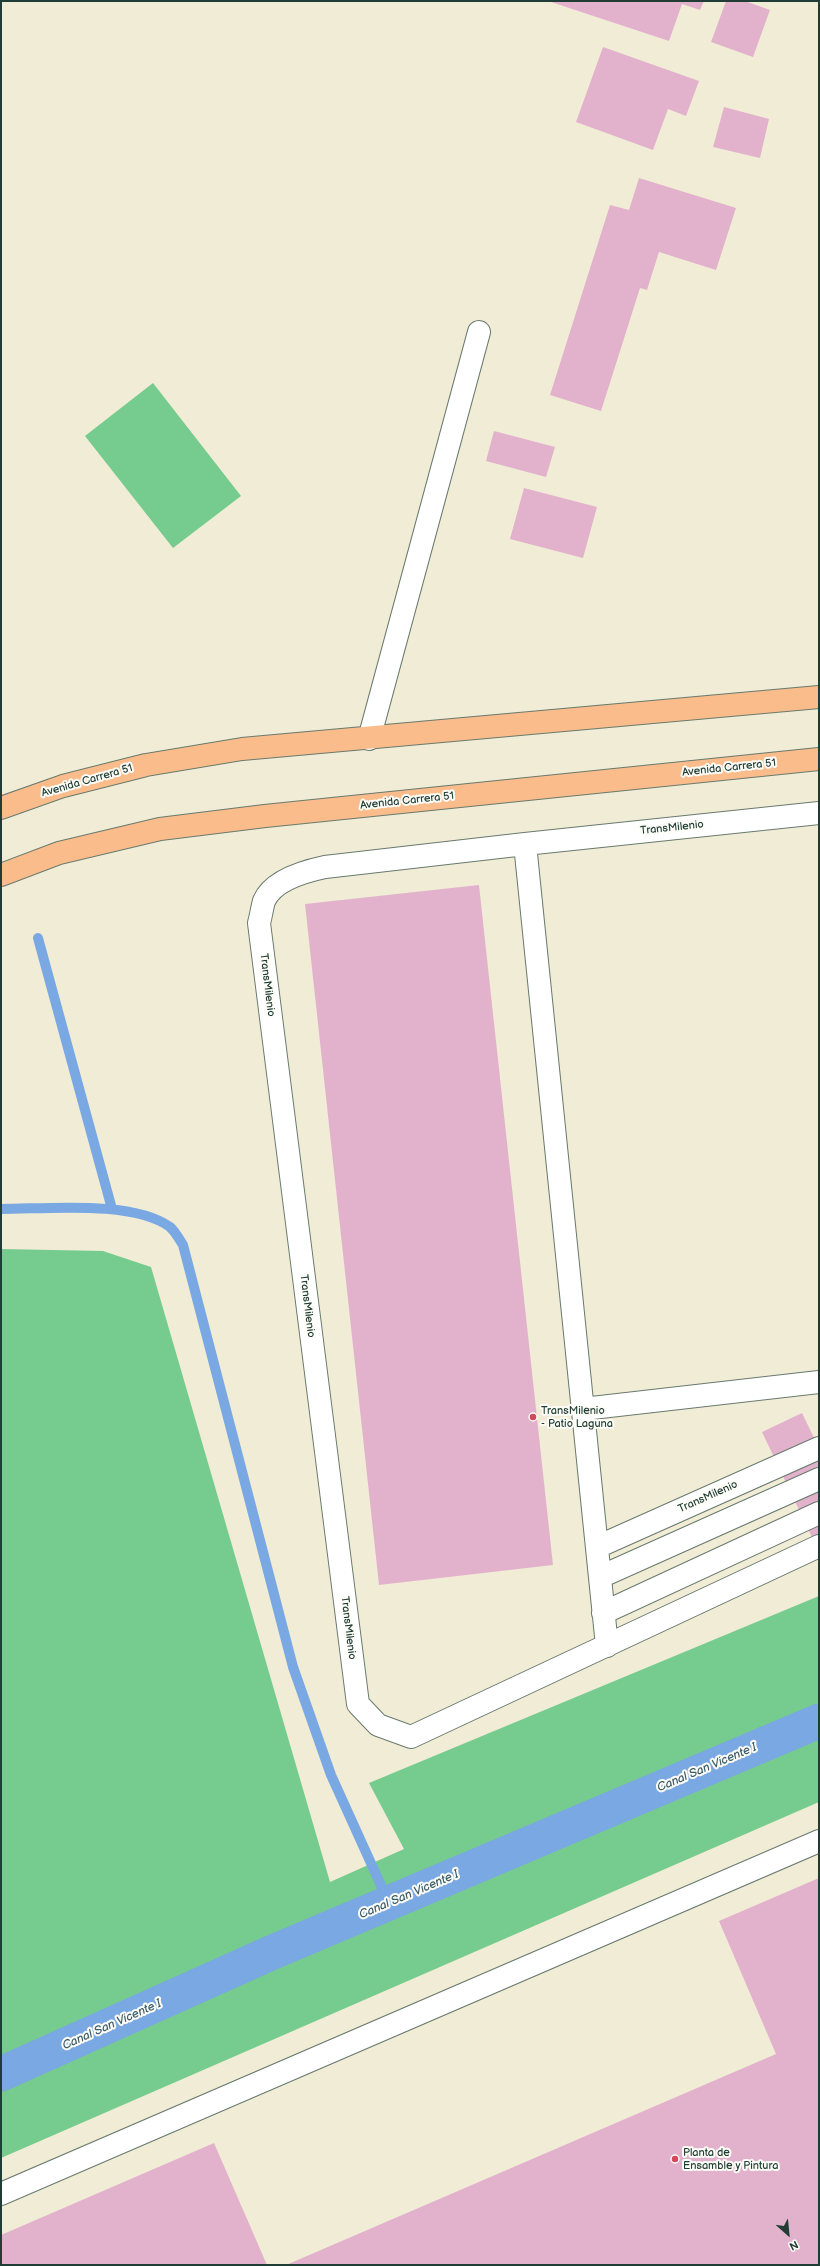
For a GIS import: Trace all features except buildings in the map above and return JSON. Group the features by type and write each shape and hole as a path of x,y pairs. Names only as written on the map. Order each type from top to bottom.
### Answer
{"main road":[{"name":"Avenida Carrera 51","path":"1,808 64,786 146,765 242,749 369,739 819,697"},
{"name":"Avenida Carrera 51","path":"1,875 59,852 160,829 265,816 819,759"}],"lane":[{"path":"369,739 479,332"},
{"name":"TransMilenio","path":"819,813 524,844 325,867 302,872 280,884 265,900 259,923 358,1704 378,1725 411,1737 819,1546"},
{"path":"524,844 607,1646"},
{"path":"583,1409 819,1382"},
{"name":"TransMilenio","path":"597,1547 819,1448"},
{"path":"600,1577 819,1478"},
{"path":"604,1613 819,1513"},
{"path":"1,2194 819,1841"}],"green space":[{"path":"153,383 241,496 173,548 85,436"},
{"path":"1,1249 103,1251 151,1267 330,1882 404,1849 369,1783 819,1596 819,1802 1,2158"}],"waterway":[{"path":"38,938 112,1209"},
{"path":"1,1209 89,1208 112,1209 134,1213 154,1218 170,1227 183,1245 293,1667 331,1775 389,1903"},
{"name":"Canal San Vicente I","path":"1,2074 273,1952 819,1721"}],"place":[{"name":"TransMilenio - Patio Laguna","path":"533,1417"},
{"name":"Planta de Ensamble y Pintura","path":"675,2159"}]}
